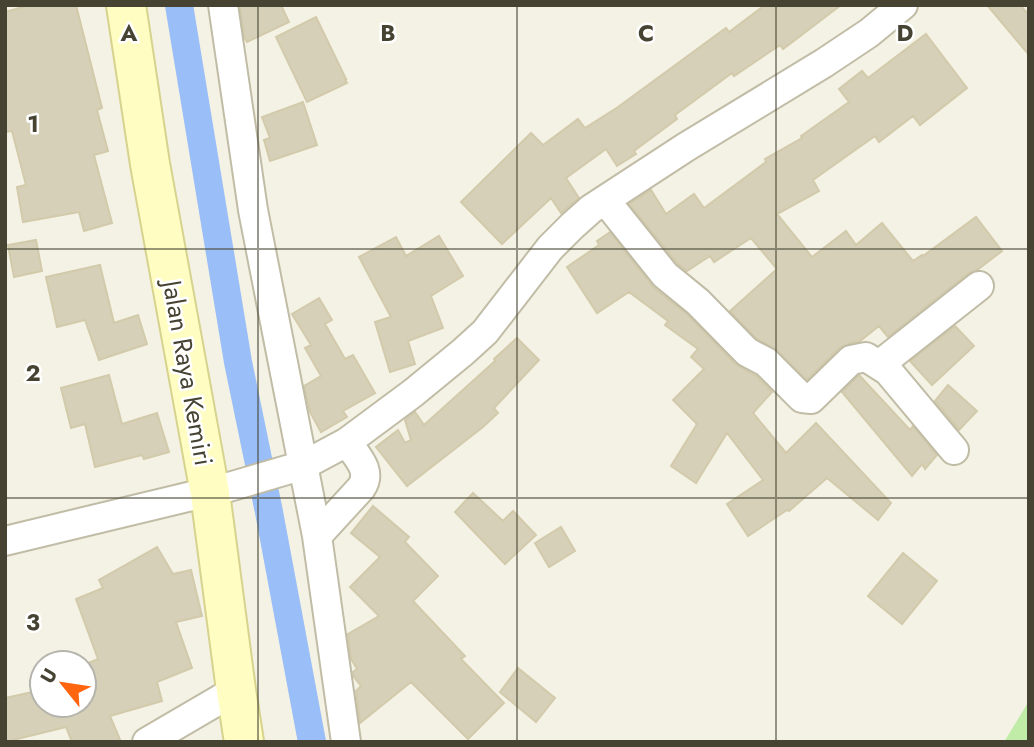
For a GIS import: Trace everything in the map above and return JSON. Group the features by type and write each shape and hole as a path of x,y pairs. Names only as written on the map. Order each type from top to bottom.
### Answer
{"main road":[{"name":"Jalan Raya Kemiri","path":"126,5 150,164 219,490 236,690 244,742"}],"street":[{"path":"223,5 253,210 298,467 317,537 346,742"},
{"path":"5,541 219,490 298,467 346,442 413,393 478,339 507,306 550,248 591,209 824,63 869,33 903,5"},
{"path":"605,200 665,275 698,302 747,352 766,362 802,398 811,399 851,360 866,357 888,371 954,450"},
{"path":"879,365 979,286"},
{"path":"317,537 366,481 363,465 346,442"},
{"path":"147,742 236,690"}],"green space":[{"path":"1029,701 1029,742 1004,742"}],"building":[{"path":"30,5 76,5 102,108 97,110 108,151 94,155 112,223 84,231 79,212 23,222 17,187 26,185 12,131 5,132 5,12"},
{"path":"281,5 289,22 247,42 240,7"},
{"path":"765,5 841,5 783,49 780,45 734,76 732,73 675,115 677,119 634,151 636,154 617,166 606,149 566,178 579,198 561,213 551,198 502,244 461,202 531,133 543,145 578,119 585,128 726,28 729,32"},
{"path":"987,5 1020,5 1029,15 1029,55"},
{"path":"316,17 347,83 307,102 276,37"},
{"path":"926,34 967,88 920,125 913,116 879,142 875,136 813,180 819,191 777,214 812,257 846,231 856,245 882,223 913,261 976,217 1002,251 969,273 888,337 879,326 860,341 839,348 807,380 777,350 757,339 730,311 777,269 751,238 714,262 710,256 687,271 677,263 629,204 651,190 666,214 694,194 704,208 766,162 765,159 802,138 801,136 849,102 839,89 862,71 868,78"},
{"path":"303,102 317,145 270,161 264,140 270,138 262,117"},
{"path":"610,232 654,288 687,314 735,364 756,376 772,392 753,413 786,453 816,423 891,503 878,520 827,478 789,511 748,536 727,504 763,480 727,433 696,483 671,466 697,424 673,400 704,369 691,357 698,349 665,325 668,321 629,292 597,313 567,267 599,245 597,241"},
{"path":"439,236 463,276 431,296 443,328 408,341 415,364 390,372 375,322 391,317 359,257 396,237 406,256"},
{"path":"36,240 42,271 14,277 8,245"},
{"path":"100,265 114,323 138,315 147,344 99,360 85,320 57,327 46,277"},
{"path":"319,298 332,320 325,324 345,359 353,355 375,393 343,411 347,417 321,432 310,412 304,386 321,376 305,348 311,345 292,314"},
{"path":"955,326 974,346 932,385 910,361"},
{"path":"517,338 539,360 494,408 498,413 407,486 376,447 398,430 405,443 411,440 405,420 415,412 424,425"},
{"path":"109,375 122,424 157,413 169,452 144,459 142,455 95,467 85,424 71,428 61,388"},
{"path":"859,375 910,430 913,426 937,455 925,469 922,464 912,476 842,392"},
{"path":"948,385 977,411 959,430 935,401"},
{"path":"473,493 503,521 513,511 536,535 505,564 455,512"},
{"path":"373,506 409,537 405,542 438,576 413,601 465,656 461,659 504,703 468,739 411,682 360,723 356,691 361,686 354,677 353,672 357,669 351,659 348,634 379,616 350,587 380,557 351,533"},
{"path":"561,527 575,551 549,567 535,543"},
{"path":"157,547 173,574 191,570 202,616 176,622 192,668 157,682 162,701 110,716 121,742 72,742 66,727 5,742 5,698 28,693 28,719 98,719 98,649 94,649 76,599 103,588 99,580"},
{"path":"903,553 937,581 902,624 868,596"},
{"path":"518,668 555,698 536,722 500,692"}],"waterway":[{"path":"179,5 238,362 312,742"}]}
